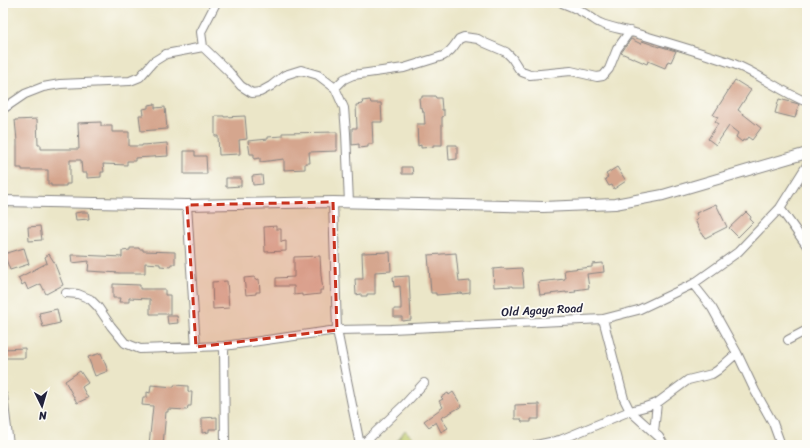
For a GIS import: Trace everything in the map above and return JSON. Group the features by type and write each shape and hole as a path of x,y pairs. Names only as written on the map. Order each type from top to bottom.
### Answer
{"street":[{"path":"216,3 201,32 202,47 229,72 241,86 252,93 260,92 271,86 285,75 301,70 318,75 335,88 344,108 349,202"},
{"path":"562,3 573,7 598,23 692,50 735,65 807,102"},
{"path":"335,88 344,78 354,75 404,68 443,56 453,49 459,39 464,37 478,39 485,44 506,52 522,72 530,75 571,71 597,77 603,76 609,69 617,49 630,31"},
{"path":"3,109 26,94 43,87 60,84 130,81 140,78 153,62 166,54 202,47"},
{"path":"3,201 187,205 349,202 543,207 615,204 662,195 807,153"},
{"name":"Old Agaya Road","path":"66,293 78,294 90,299 98,307 124,342 140,349 224,346 337,330 603,319 638,310 693,284 738,252 780,208 807,165"},
{"path":"333,202 337,330 361,445"},
{"path":"187,205 196,347"},
{"path":"780,208 807,246"},
{"path":"693,284 712,308 737,353 772,423 781,445"},
{"path":"603,319 622,395 630,411 654,432 664,445"},
{"path":"788,340 807,330"},
{"path":"224,346 225,445"},
{"path":"536,445 559,442 630,411 657,403 688,380 712,374 737,353"},
{"path":"361,445 405,404 424,383"},
{"path":"3,396 9,445"},
{"path":"654,432 657,403"}],"highlighted area":[{"path":"333,202 337,330 196,347 187,205"}],"green space":[{"path":"405,430 420,445 394,445"}],"building":[{"path":"631,39 641,44 642,41 676,51 671,62 668,61 665,68 648,61 647,64 621,53"},
{"path":"735,80 751,90 738,110 761,128 752,140 748,137 742,142 736,137 738,133 729,126 716,145 708,139 718,124 715,122 718,117 713,115"},
{"path":"422,96 435,96 436,98 441,98 442,110 444,110 444,116 442,117 442,145 433,145 433,147 421,148 421,145 418,146 417,124 425,124 424,112 422,107 420,108 419,98 422,98"},
{"path":"779,99 799,104 795,118 775,113"},
{"path":"370,100 371,103 381,103 382,122 372,122 373,144 368,144 368,147 359,148 359,144 352,145 352,128 357,128 356,105 363,104 362,101"},
{"path":"155,104 155,108 165,107 167,129 141,131 139,115 144,115 143,109 148,108 148,105"},
{"path":"215,116 245,116 247,139 239,140 240,154 219,155 218,136 215,136"},
{"path":"37,119 38,145 41,145 41,149 79,149 78,123 101,122 101,126 112,126 112,132 129,132 129,146 167,143 168,156 135,158 135,161 127,161 127,165 103,164 104,172 101,172 101,177 87,178 87,173 82,173 81,160 70,160 70,184 66,184 66,186 51,186 51,184 48,184 48,170 22,170 22,168 17,168 15,120"},
{"path":"337,132 337,151 309,152 310,163 305,163 305,169 284,170 284,159 260,162 260,158 254,159 254,154 250,154 248,141 282,136 282,133"},
{"path":"448,145 457,145 457,159 449,160"},
{"path":"184,151 195,151 195,156 206,156 207,174 184,174"},
{"path":"402,167 412,167 413,174 402,174"},
{"path":"617,167 626,181 614,189 612,185 609,186 605,179 608,177 606,174"},
{"path":"262,175 263,184 253,185 252,176"},
{"path":"226,178 241,178 241,186 226,187"},
{"path":"716,204 727,227 705,238 695,220 698,218 696,213"},
{"path":"88,212 89,219 76,220 75,213"},
{"path":"746,212 751,217 750,219 753,222 738,237 729,228"},
{"path":"40,226 42,240 29,241 28,227"},
{"path":"276,226 276,229 281,229 281,242 286,241 286,251 265,252 264,227"},
{"path":"24,248 29,264 10,270 4,254"},
{"path":"130,248 139,248 143,249 143,251 175,252 175,264 171,264 171,267 160,266 160,264 145,263 145,273 120,273 88,271 89,261 72,263 71,255 122,257 122,251 130,250"},
{"path":"390,252 391,271 375,272 375,294 367,294 367,296 361,296 361,294 356,295 355,279 363,279 362,253"},
{"path":"456,253 459,282 470,281 470,293 436,295 436,293 431,293 428,255"},
{"path":"49,254 54,262 63,285 46,294 41,284 28,290 25,283 22,285 18,278 47,263 45,257"},
{"path":"320,256 323,290 320,290 320,294 302,296 302,294 294,295 294,286 276,286 276,278 294,277 294,257"},
{"path":"603,263 604,272 587,274 589,288 575,290 576,292 540,295 538,282 565,279 564,270 592,267 592,264"},
{"path":"522,268 524,287 494,287 493,269"},
{"path":"409,276 411,320 402,321 402,317 394,317 394,309 401,309 401,304 400,286 394,287 393,277"},
{"path":"255,277 255,280 259,279 260,292 246,295 244,278"},
{"path":"227,281 229,308 213,309 212,282"},
{"path":"113,284 140,285 140,289 165,289 165,295 170,295 170,314 150,314 150,299 129,298 129,302 119,302 120,298 113,298"},
{"path":"57,309 60,323 43,327 39,313"},
{"path":"167,316 177,316 178,323 168,324"},
{"path":"25,348 25,358 3,358 3,349"},
{"path":"101,353 108,371 95,376 88,357"},
{"path":"80,371 88,383 82,387 88,398 77,403 65,381"},
{"path":"151,385 174,387 174,385 188,386 188,392 192,392 191,406 188,406 187,410 168,409 168,412 166,412 163,445 149,445 153,406 142,405 143,397 147,397 147,392 150,393"},
{"path":"453,392 462,406 441,418 448,428 441,432 436,422 429,427 424,421 443,407 439,401 443,399 441,397 448,393 449,395"},
{"path":"539,404 539,419 531,419 531,422 522,422 521,419 515,419 515,405"},
{"path":"217,417 217,429 209,429 209,432 202,433 202,418"}]}
